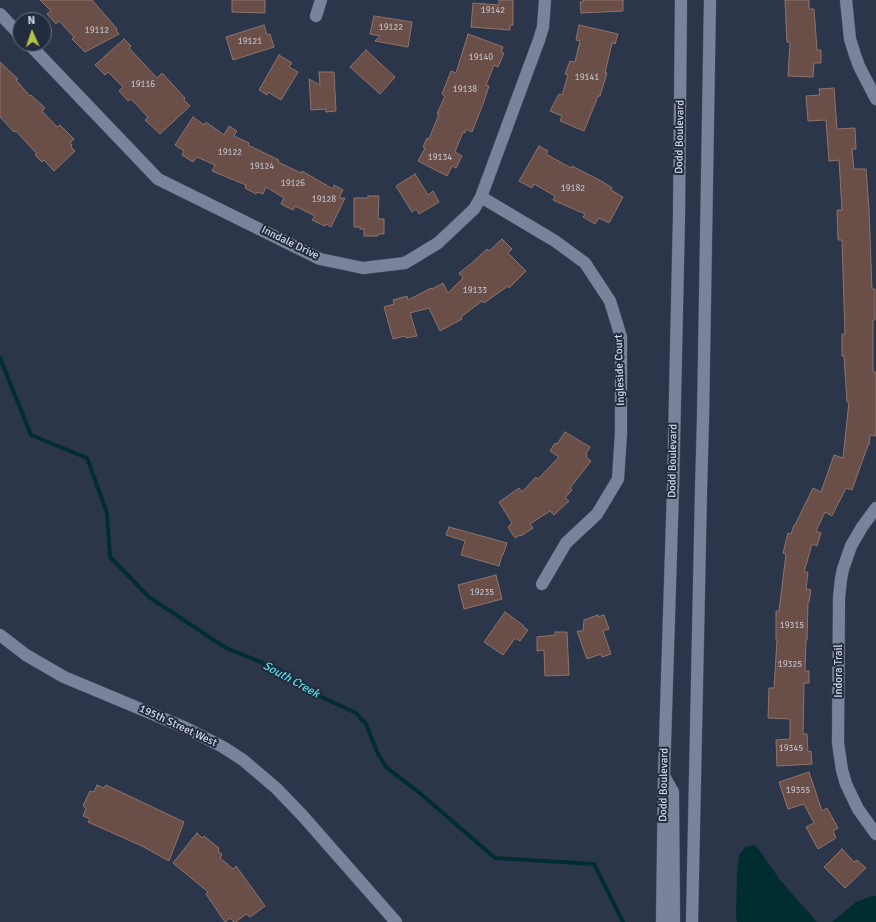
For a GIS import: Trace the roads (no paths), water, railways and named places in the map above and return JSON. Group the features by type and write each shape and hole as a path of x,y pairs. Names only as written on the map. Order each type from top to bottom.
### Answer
{"street":[{"path":"316,16 321,0"},
{"name":"Inndale Drive","path":"37,52 158,179 320,258 363,268 405,263 438,244 474,209 480,197 540,40 543,27 545,0"},
{"name":"Dodd Boulevard","path":"662,922 664,775 673,489 679,216 682,0"},
{"path":"692,922 710,0"},
{"path":"846,0 849,31 855,55 876,99"},
{"path":"0,14 12,27"},
{"name":"Ingleside Court","path":"480,197 554,241 585,263 610,301 622,337 621,433 618,479 597,514 566,543 542,584"},
{"name":"Indora Trail","path":"876,508 862,527 851,546 846,558 841,579 839,598 838,737 840,757 846,784 858,809 876,834"},
{"name":"195th Street West","path":"0,635 26,655 64,677 170,720 208,739 243,760 276,788 298,810 396,922"},
{"path":"664,775 673,792 674,922"}],"waterway":[{"name":"South Creek","path":"0,358 31,435 87,458 107,513 110,557 149,597 226,648 278,669 313,693 356,713 366,724 378,754 386,767 421,794 495,858 594,864 623,922"}]}
